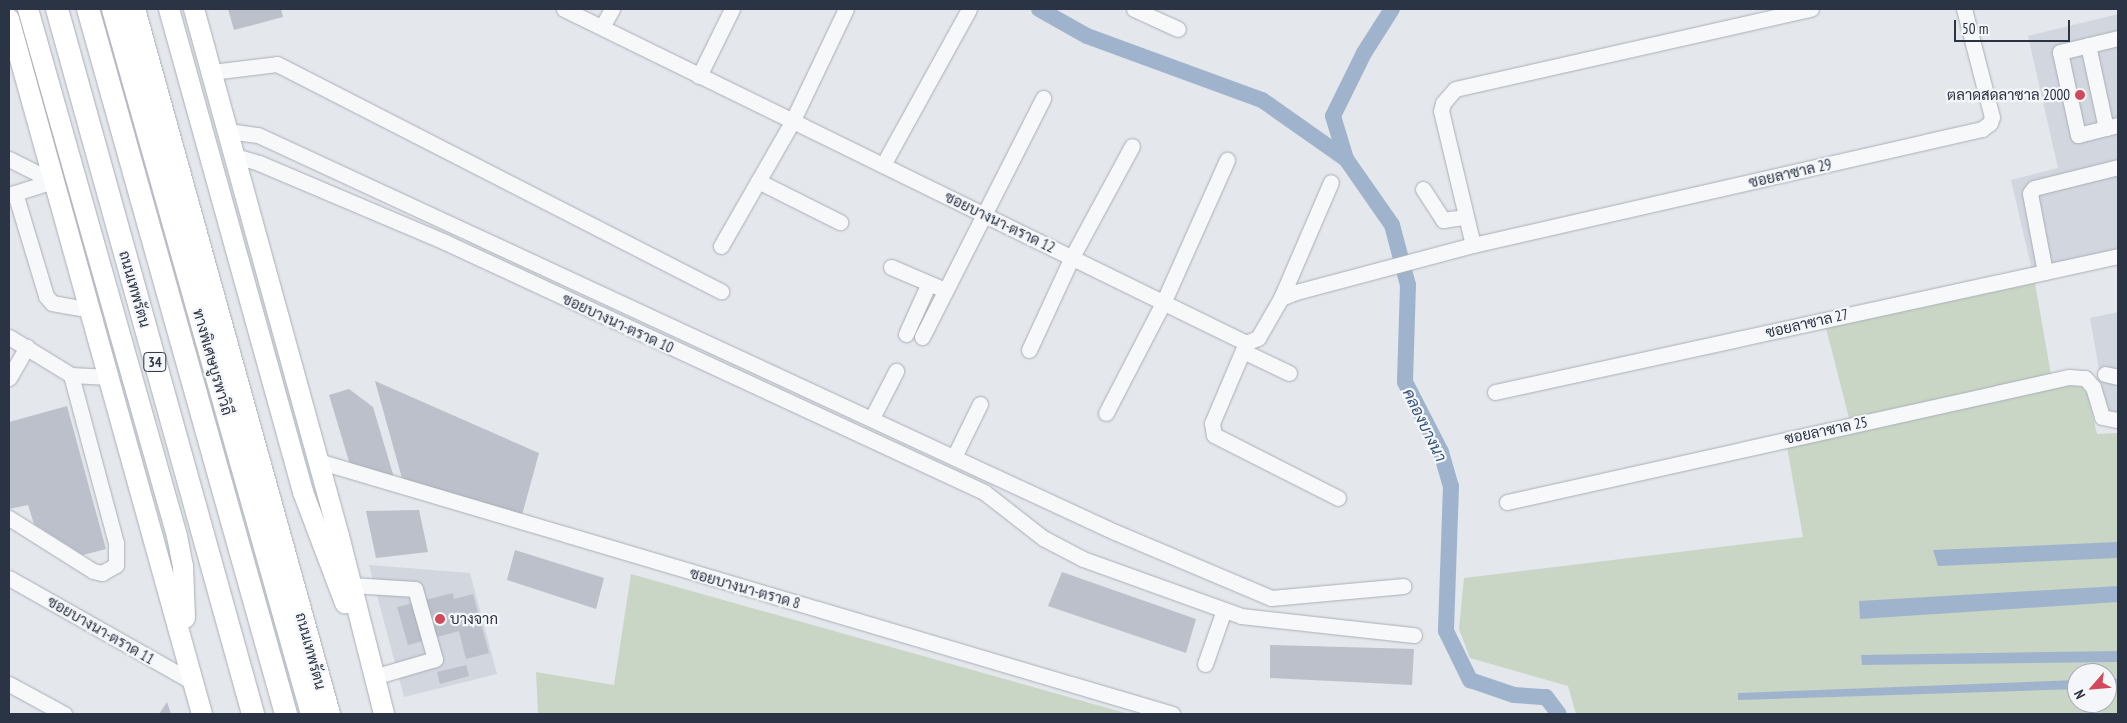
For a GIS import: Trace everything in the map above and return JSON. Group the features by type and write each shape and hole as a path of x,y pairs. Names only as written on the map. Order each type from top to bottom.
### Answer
{"highway":[{"name":"ถนนเทพรัตน","path":"57,9 253,714"},
{"name":"ทางพิเศษบูรพาวิถี","path":"88,9 286,714"},
{"name":"ทางพิเศษบูรพาวิถี","path":"113,9 312,714"},
{"name":"ถนนเทพรัตน","path":"134,9 329,714"}],"main road":[{"path":"28,9 168,503 183,566 186,650"},
{"path":"169,9 292,455 320,541 373,674"},
{"path":"194,9 318,461 384,714"},
{"path":"9,20 186,650 202,714"}],"street":[{"name":"ซอยบางนา-ตราด 12","path":"564,9 792,122 1072,257 1163,303 1289,373"},
{"path":"602,27 612,9"},
{"path":"699,76 732,9"},
{"path":"721,246 792,122 846,9"},
{"path":"883,165 969,9"},
{"path":"1134,9 1178,29"},
{"path":"1473,245 1441,111 1443,103 1455,89 1811,9"},
{"name":"ซอยลาซาล 29","path":"1281,298 1473,245 1982,129 1990,123 1992,116 1964,9"},
{"path":"2088,45 2112,127 2078,135 2060,52 2088,45 2118,38"},
{"path":"212,72 277,64 721,291"},
{"path":"922,337 982,214 1043,98"},
{"path":"228,131 258,135 1115,532 1271,598 1403,586"},
{"path":"1029,350 1072,257 1132,146"},
{"name":"ซอยบางนา-ตราด 10","path":"235,156 260,162 445,242 984,492 1043,538 1082,559 1241,616 1414,636"},
{"path":"9,159 54,181"},
{"path":"1106,413 1163,303 1227,160"},
{"path":"2045,272 2030,193 2034,188 2118,167"},
{"path":"54,181 12,194 46,296 52,302 90,310"},
{"path":"758,181 840,222"},
{"path":"1331,182 1281,298 1258,338 1244,347 1212,423 1214,435 1338,498"},
{"path":"1422,189 1443,220 1466,218"},
{"name":"ซอยลาซาล 27","path":"1495,392 2118,256"},
{"path":"890,267 928,285 946,290"},
{"path":"906,334 928,285"},
{"path":"9,337 27,346 72,375 109,377"},
{"path":"9,378 27,346"},
{"path":"872,418 896,371"},
{"path":"9,518 93,572 102,573 116,565 116,543 72,375"},
{"name":"ซอยลาซาล 25","path":"1507,502 2069,377 2085,378 2093,387 2102,417 2118,420"},
{"path":"954,457 980,404"},
{"name":"ซอยบางนา-ตราด 8","path":"318,461 1172,714"},
{"name":"ซอยบางนา-ตราด 11","path":"9,578 193,682"},
{"path":"351,585 415,589 435,659 373,674"},
{"path":"1205,664 1224,610"},
{"path":"9,684 64,714"}],"shaded area":[{"path":"2118,14 2118,262 2035,283 2011,180 2058,168 2028,36"},
{"path":"2118,312 2118,413 2107,414 2090,318"},
{"path":"369,565 470,573 497,674 404,697"}],"green space":[{"path":"2035,283 2051,375 1849,418 1826,328"},
{"path":"2069,385 2082,387 2088,395 2097,434 2118,433 2118,714 1576,714 1568,686 1470,658 1459,629 1464,578 1803,537 1787,447"},
{"path":"631,574 1129,714 538,714 536,672 614,685"}],"water":[{"path":"2118,542 2118,558 1938,566 1933,550"},
{"path":"2118,586 2118,602 1860,619 1859,601"},
{"path":"2118,651 2118,662 1862,665 1861,655"},
{"path":"2067,680 2067,689 1738,700 1738,693"}],"building":[{"path":"228,9 281,9 283,17 234,30"},
{"path":"375,381 539,453 522,515 403,482"},
{"path":"349,389 373,407 395,481 351,468 329,395"},
{"path":"67,406 106,549 83,555 34,524 28,505 9,509 9,422"},
{"path":"419,510 428,552 376,558 366,511"},
{"path":"515,550 604,578 596,609 507,580"},
{"path":"1062,572 1196,619 1186,653 1048,606"},
{"name":"บางจาก","path":"453,593 454,599 473,594 489,653 466,659 459,631 408,645 397,607"},
{"path":"1270,645 1414,649 1412,685 1270,678"},
{"path":"466,665 469,676 440,684 437,672"},
{"path":"167,702 171,714 159,714"}],"waterway":[{"path":"1039,9 1087,36 1262,100 1346,159"},
{"name":"คลองบางนา","path":"1392,9 1364,53 1333,116 1346,159 1392,225 1408,285 1405,382 1441,452 1451,486 1446,631 1470,680 1514,695 1546,697 1559,714"}],"place":[{"name":"ตลาดสดลาซาล 2000","path":"2080,95"},
{"name":"บางจาก","path":"440,619"}]}
